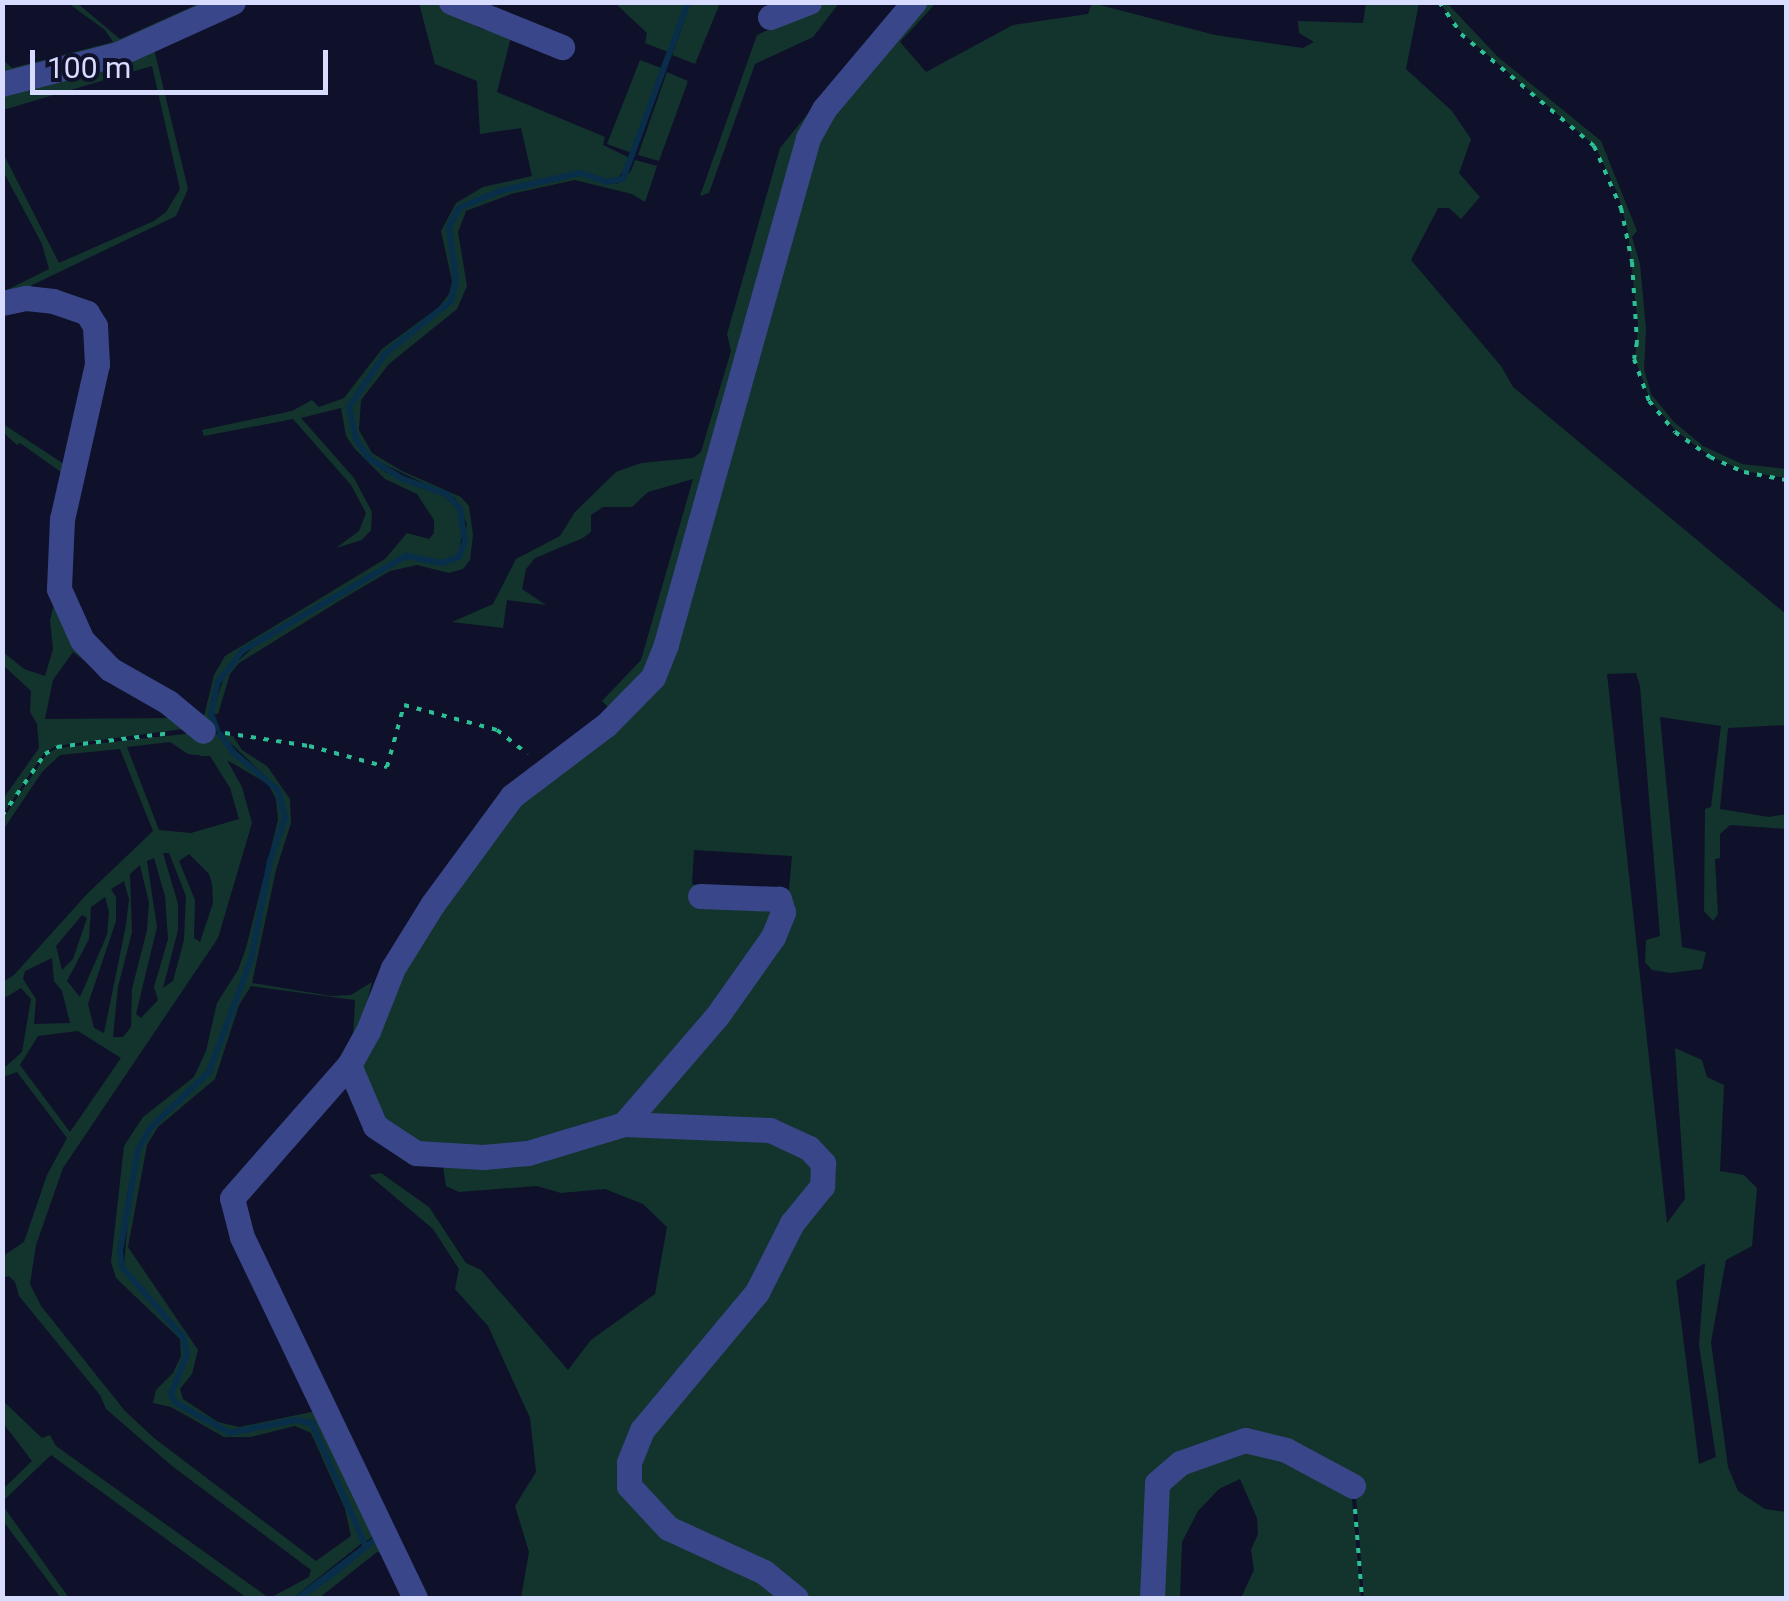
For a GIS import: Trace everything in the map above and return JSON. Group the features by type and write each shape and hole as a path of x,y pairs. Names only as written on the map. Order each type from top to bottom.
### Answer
{"street":[{"path":"2,84 118,54 233,2"},
{"path":"451,2 562,47"},
{"path":"770,17 810,2"},
{"path":"415,1598 234,1216 232,1198 242,1182 322,1100 349,1066 393,968 432,905 512,796 606,725 653,677 666,644 808,138 824,109 914,2"},
{"path":"2,303 26,298 53,301 87,313 95,326 97,364 62,519 59,589 82,640 110,669 168,702 203,731"},
{"path":"624,1124 717,1016 773,937 783,912 778,899 700,896"},
{"path":"349,1066 375,1126 416,1152 482,1157 528,1152 624,1124 770,1130 809,1148 824,1163 822,1186 792,1224 757,1292 642,1430 629,1463 629,1486 668,1528 764,1572 796,1598"},
{"path":"1152,1598 1157,1483 1180,1463 1245,1440 1286,1450 1353,1486"}],"path":[{"path":"1439,2 1462,34 1594,146 1621,208 1632,262 1638,342 1634,359 1649,401 1675,432 1710,457 1744,472 1786,480"},
{"path":"2,816 45,754 57,747 203,731 309,746 387,767 404,705 497,730 517,742 542,771"},
{"path":"1353,1486 1362,1598"}],"green space":[{"path":"691,2 720,3 695,64 672,55"},
{"path":"68,3 77,3 120,39 200,3 218,3 131,43 3,76 2,59 12,68 113,42 105,30"},
{"path":"419,3 440,3 479,28 511,37 497,92 605,137 603,145 632,159 616,181 580,172 500,189 457,207 448,226 455,280 450,300 384,353 348,407 354,441 370,460 385,472 453,500 464,524 458,556 444,562 405,554 242,650 217,681 209,715 212,728 204,716 214,675 225,656 385,559 407,533 429,539 434,533 434,520 417,494 385,479 355,449 346,436 341,408 301,418 354,478 372,512 371,530 362,540 336,548 359,531 366,513 351,485 293,419 204,436 202,430 292,411 312,400 319,407 344,398 382,349 439,307 449,294 452,281 441,231 456,203 483,187 532,176 521,128 480,134 477,81 435,64"},
{"path":"615,3 685,3 668,52 645,43 647,33"},
{"path":"827,3 839,3 813,37 755,64 709,193 700,196 757,35"},
{"path":"898,3 819,108 655,655 612,711 602,701 641,660 693,479 648,492 632,507 603,507 591,515 591,532 583,538 535,558 526,569 522,589 546,605 507,600 503,628 452,622 493,604 516,559 560,536 575,512 616,472 641,463 693,458 701,452 731,351 727,334 780,148"},
{"path":"925,3 936,3 900,42 926,72 1013,25 1088,14 1092,3 1215,35 1303,48 1314,42 1299,33 1298,21 1363,23 1366,3 1419,3 1406,69 1452,111 1471,139 1459,173 1480,197 1461,219 1449,208 1438,208 1411,260 1501,366 1513,387 1786,614 1786,725 1728,728 1720,809 1769,817 1786,814 1786,829 1730,825 1720,834 1720,858 1715,859 1718,914 1713,921 1704,911 1705,809 1711,807 1721,726 1660,717 1682,947 1706,952 1702,969 1670,973 1652,970 1645,962 1646,940 1660,936 1640,686 1636,673 1607,674 1667,1223 1685,1199 1675,1048 1702,1060 1707,1077 1724,1085 1720,1171 1744,1175 1757,1188 1752,1246 1726,1260 1711,1342 1728,1467 1738,1491 1765,1509 1786,1512 1786,1598 1364,1598 1355,1484 1245,1437 1154,1481 1149,1598 801,1598 648,1507 632,1463 825,1187 811,1145 628,1121 787,911 792,856 694,850 692,884 781,912 624,1121 483,1154 392,1136 353,1068 397,973 512,803 646,697 817,134","holes":["1705,1263 1699,1345 1716,1457 1699,1464 1676,1281"]},
{"path":"1440,3 1447,3 1498,57 1601,141 1637,231 1632,237 1640,264 1646,329 1644,369 1651,394 1674,422 1703,446 1742,464 1786,469 1786,478 1744,471 1710,456 1676,431 1650,400 1635,359 1638,325 1628,232 1618,194 1595,146 1462,33"},
{"path":"154,49 188,189 176,216 3,299 3,292 49,269 42,244 3,171 3,153 59,263 154,221 166,212 180,189 152,66 3,110 3,91"},
{"path":"640,60 661,68 632,153 607,144"},
{"path":"667,72 688,81 659,161 638,155"},
{"path":"635,160 657,166 645,202 632,194 575,180 511,194 466,211 458,232 467,286 457,309 389,364 361,400 359,430 372,453 461,497 469,506 473,535 470,560 463,569 449,573 417,565 390,571 344,598 239,663 230,674 218,714 212,714 226,671 261,641 406,557 443,565 460,558 467,524 455,498 371,458 357,439 351,407 386,355 452,302 458,280 451,227 460,209 500,192 580,175 617,184 631,171"},
{"path":"3,424 70,468 68,477 20,443 17,445 3,432"},
{"path":"55,601 97,664 173,710 180,716 183,729 56,746 44,753 3,814 3,799 39,748 37,724 30,712 31,691 3,665 3,652 24,669 45,676 53,649 50,620","holes":["73,652 110,681 156,704 173,718 45,719 53,680"]},
{"path":"203,732 218,734 233,754 269,781 282,802 283,818 269,861 249,960 207,1071 149,1127 137,1150 127,1194 121,1268 182,1337 186,1354 169,1394 175,1403 230,1434 296,1421 311,1424 362,1543 293,1598 270,1598 309,1577 311,1570 172,1466 106,1409 100,1395 19,1296 15,1282 9,1276 3,1278 3,1256 24,1242 47,1175 67,1138 17,1072 3,1077 3,1069 22,1052 31,999 21,988 3,999 3,982 153,831 120,749 60,755 42,772 3,830 3,819 46,755 57,748","holes":["170,742 188,754 210,756 230,788 239,819 191,833 159,830 127,747","227,760 268,784 276,799 278,820 246,948 238,970 217,1003 206,1051 194,1077 143,1117 124,1146 111,1262 116,1278 180,1339 181,1356 173,1373 156,1390 153,1403 171,1407 224,1437 251,1437 295,1426 311,1433 345,1509 351,1536 316,1561 154,1438 125,1411 41,1306 30,1284 36,1245 63,1168 218,938 252,823 242,787","163,853 169,853 186,896 184,940 173,981 163,988 178,930 178,904","189,854 209,874 212,884 213,903 200,942 194,938 195,900 179,861","154,858 165,896 168,939 154,987 158,1000 141,1018 136,1014 157,927 147,861","140,865 149,903 147,930 132,989 131,1027 123,1037 113,1037 118,987 132,932 130,874","124,881 129,899 126,925 104,1033 94,1028 88,1004 116,921 116,897 111,889","105,897 109,912 107,935 80,997 67,981 89,939 91,907","82,915 87,918 73,959 62,970 56,946","52,958 54,981 62,991 70,1023 34,1024 36,999 23,979 25,971","78,1031 121,1058 70,1132 20,1065 38,1036"]},
{"path":"221,734 233,736 242,750 267,766 290,799 291,823 276,870 252,983 331,996 351,995 372,982 358,1040 338,1073 353,1038 355,1000 251,986 239,1005 215,1079 158,1127 147,1145 128,1247 198,1350 192,1374 180,1389 183,1399 218,1422 239,1427 316,1411 409,1598 402,1598 381,1553 377,1552 319,1598 304,1598 377,1541 374,1536 365,1542 359,1533 313,1422 295,1419 230,1431 177,1402 173,1393 189,1354 185,1336 124,1266 130,1194 140,1151 151,1129 210,1073 252,961 272,862 286,818 279,789"},
{"path":"597,1133 769,1133 820,1164 770,1262 640,1428 626,1487 791,1598 521,1598 529,1552 515,1506 536,1472 530,1418 488,1326 455,1289 459,1269 433,1229 369,1175 381,1173 429,1207 466,1263 481,1270 568,1370 591,1340 655,1294 667,1227 643,1204 605,1189 561,1193 537,1186 459,1192 446,1186 442,1160"},
{"path":"3,1401 42,1438 50,1435 56,1446 269,1598 247,1598 51,1455 3,1501 3,1489 32,1461 3,1423"},
{"path":"1245,1443 1351,1488 1361,1598 1241,1598 1254,1570 1251,1550 1258,1534 1257,1518 1240,1479 1219,1489 1198,1511 1182,1542 1180,1598 1155,1598 1160,1484"},
{"path":"2,1507 69,1598 61,1598 3,1521"}],"water":[{"path":"375,1536 378,1541 334,1577 304,1598 293,1598"}],"waterway":[{"path":"217,729 211,714 218,682 242,651 406,556 443,563 459,557 465,541 460,508 446,494 403,479 370,459 356,440 349,407 385,354 451,301 456,280 449,227 459,208 500,191 580,173 607,182 623,179 688,2"},
{"path":"220,734 234,753 278,790 285,818 270,861 251,960 209,1072 150,1128 138,1150 120,1251 122,1267 183,1337 187,1354 171,1394 176,1403 230,1433 295,1420 312,1423 365,1545"}]}
